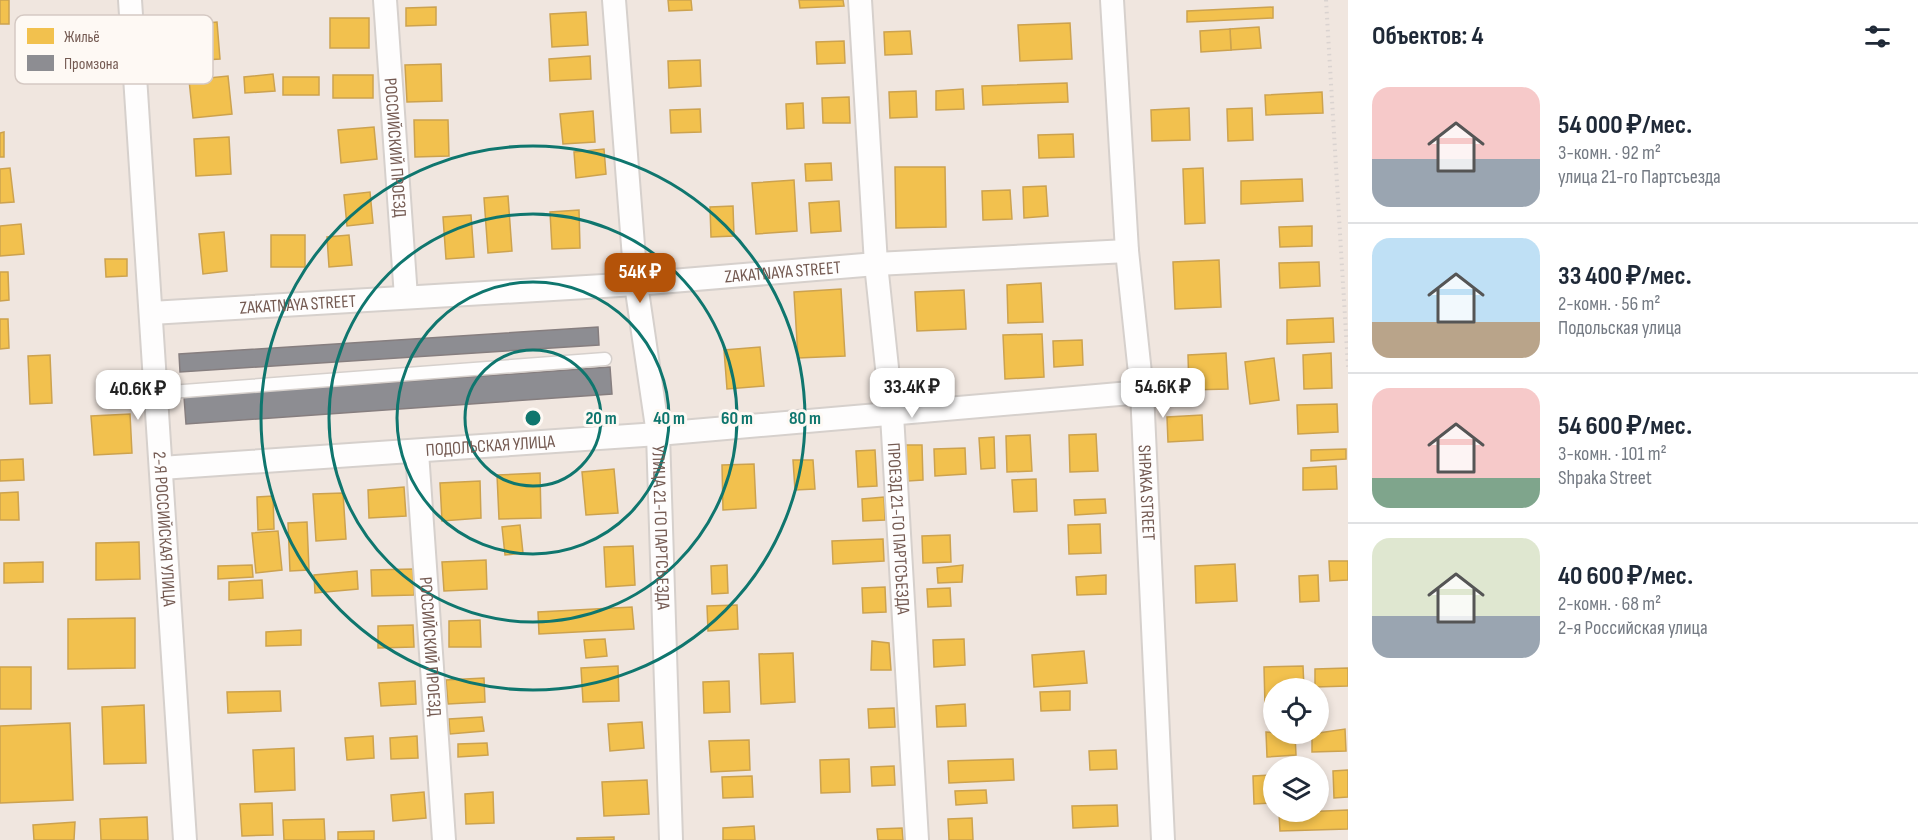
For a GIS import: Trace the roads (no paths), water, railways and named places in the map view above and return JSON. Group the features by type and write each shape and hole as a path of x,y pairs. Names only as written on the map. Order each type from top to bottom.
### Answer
{"street":[{"name":"2-Я РОССИЙСКАЯ УЛИЦА","path":"130,0 131,15"},
{"name":"РОССИЙСКИЙ ПРОЕЗД","path":"385,0 406,297"},
{"name":"УЛИЦА 21-ГО ПАРТСЪЕЗДА","path":"614,0 636,284 658,434 671,840"},
{"name":"ПРОЕЗД 21-ГО ПАРТСЪЕЗДА","path":"860,0 876,264 892,415 917,840"},
{"name":"SHPAKA STREET","path":"1112,0 1127,251 1142,392 1163,840"},
{"name":"2-Я РОССИЙСКАЯ УЛИЦА","path":"136,84 185,840"},
{"name":"ZAKATNAYA STREET","path":"151,313 636,284 876,264 1127,251"},
{"name":"ПОДОЛЬСКАЯ УЛИЦА","path":"161,468 658,434 1142,392"},
{"name":"РОССИЙСКИЙ ПРОЕЗД","path":"417,452 444,840"}],"lane":[{"path":"157,393 606,359"}]}
